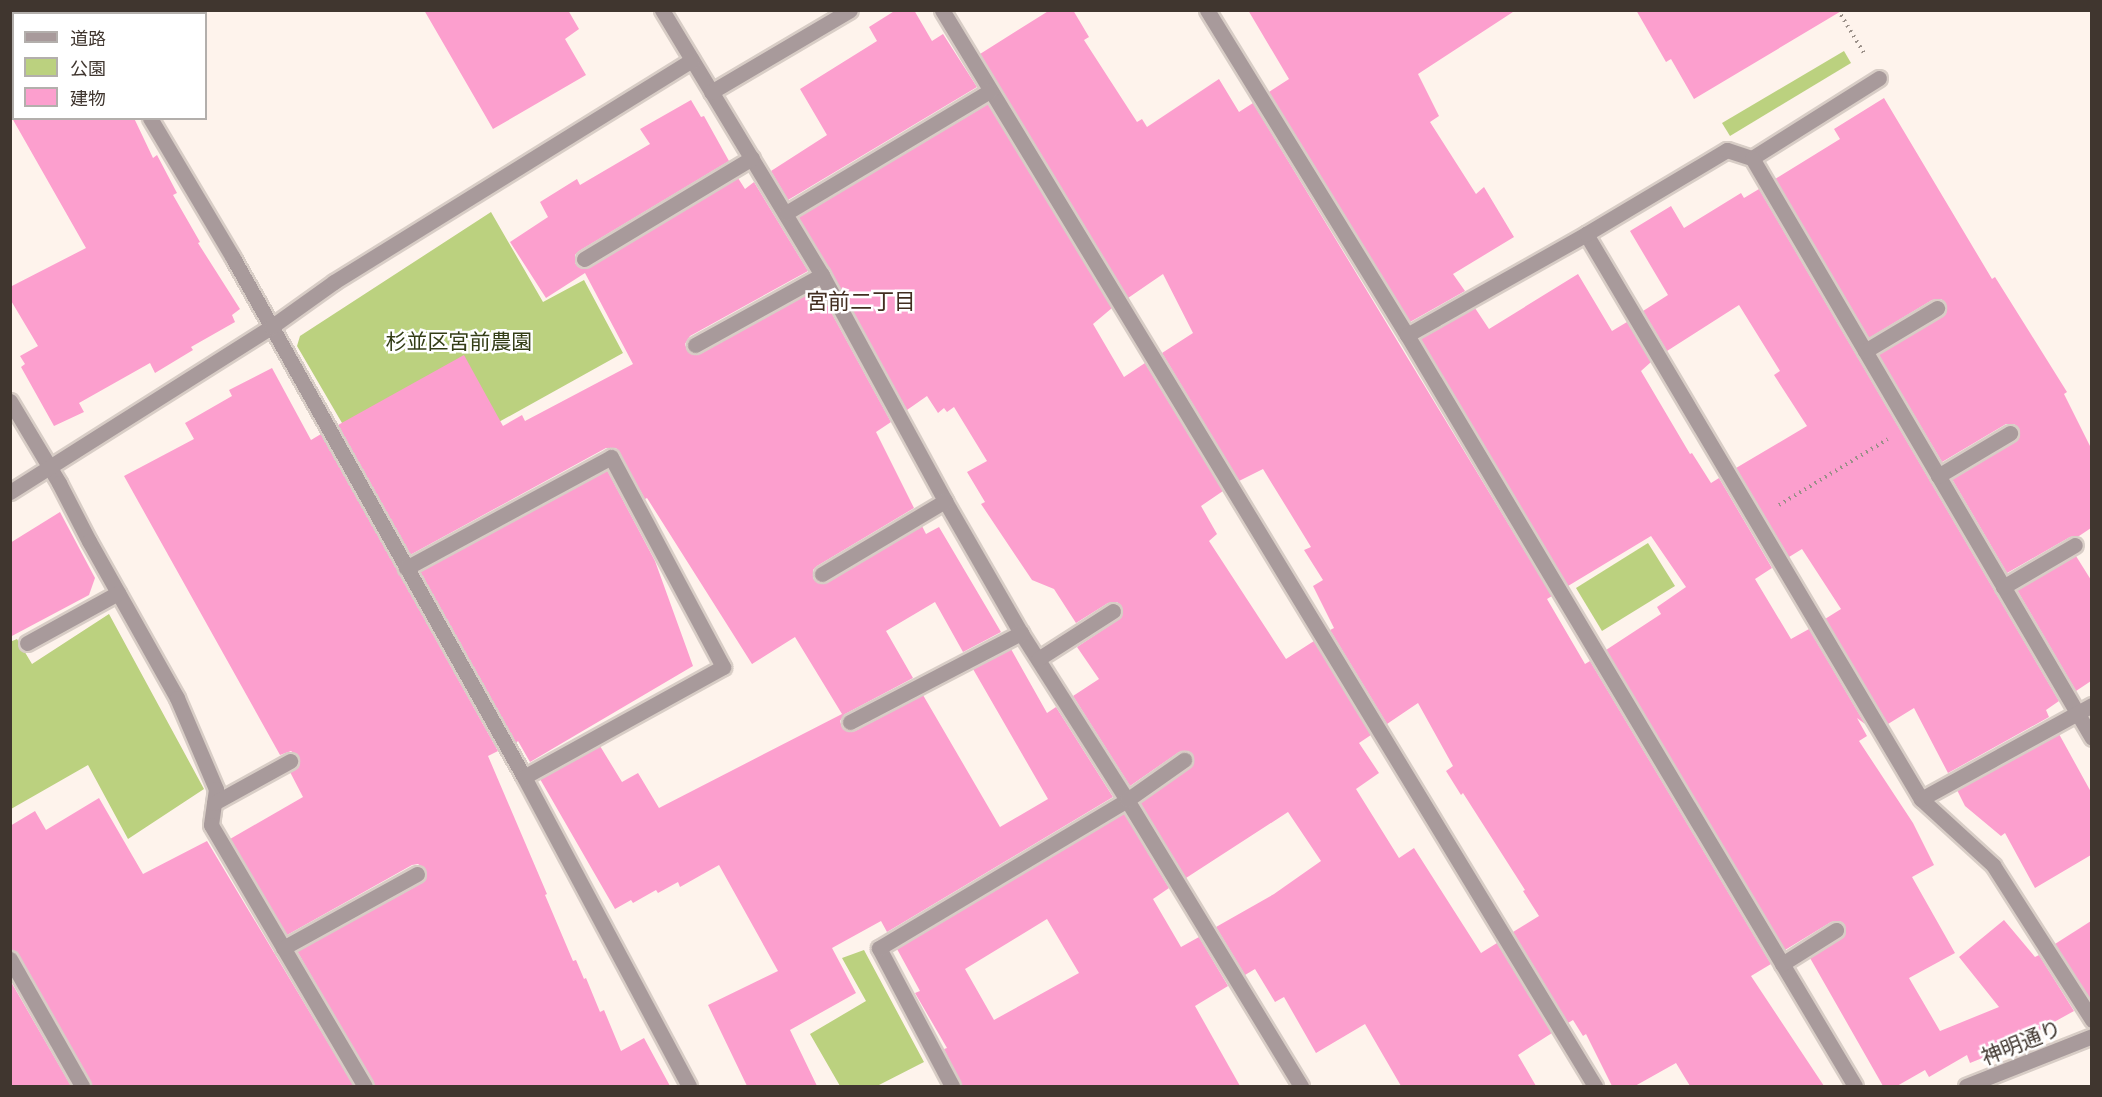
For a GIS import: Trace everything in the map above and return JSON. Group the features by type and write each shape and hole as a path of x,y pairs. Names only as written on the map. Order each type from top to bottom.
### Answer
{"street":[{"path":"662,10 822,275 945,501 1021,633 1127,800 1301,1086"},
{"path":"711,92 850,10"},
{"path":"942,10 1595,1086"},
{"path":"1207,10 1407,335 1855,1086"},
{"path":"10,492 272,327 334,282 692,60"},
{"path":"1752,158 1879,78"},
{"path":"786,213 990,91"},
{"path":"151,120 272,327 524,777 689,1086"},
{"path":"1407,335 1586,234 1726,150 1752,158 2091,738"},
{"path":"584,258 752,158"},
{"path":"1586,234 1753,520 1921,799 1993,865 2091,1020"},
{"path":"695,345 822,275"},
{"path":"1865,351 1937,308"},
{"path":"10,401 50,467 177,698 216,789 211,825 365,1086"},
{"path":"1938,476 2010,433"},
{"path":"406,568 611,457 723,667 524,777"},
{"path":"822,574 945,501"},
{"path":"2003,587 2075,545"},
{"path":"27,643 118,592"},
{"path":"1038,659 1113,611"},
{"path":"850,722 1021,633"},
{"path":"1921,799 2091,705"},
{"path":"952,1086 879,948 1127,800 1184,760"},
{"path":"214,803 290,761"},
{"path":"283,948 417,874"},
{"path":"1782,964 1836,930"},
{"path":"10,959 82,1086"},
{"name":"神明通り","path":"1966,1086 2091,1036"}],"path":[{"path":"1838,10 1879,78"},
{"path":"1753,520 1909,427"}],"green space":[{"path":"1844,51 1851,63 1730,136 1722,123"},
{"name":"杉並区宮前農園","path":"491,212 543,302 584,280 623,353 380,488 297,346 300,336"},
{"path":"1648,543 1675,586 1602,631 1576,588"},
{"path":"109,614 204,789 128,839 88,765 11,809 10,642 17,639 32,664"},
{"path":"864,950 924,1062 877,1086 840,1086 810,1034 866,1001 842,958"}],"building":[{"path":"424,10 568,10 579,29 565,39 586,75 493,129"},
{"path":"896,10 914,10 932,41 943,34 977,87 788,200 771,171 827,135 800,89 877,41 869,27"},
{"path":"1050,10 1073,10 1089,37 1084,40 1137,122 1142,119 1147,127 1219,79 1239,112 1253,103 1552,596 1547,599 1585,664 1590,661 1771,964 1751,976 1824,1086 1690,1086 1676,1063 1635,1086 1612,1086 1586,1034 1583,1036 1573,1020 1568,1023 1513,932 1539,916 1463,793 1461,795 1446,771 1453,766 1418,703 1387,724 1330,630 1334,628 1313,586 1323,580 1304,550 1311,547 1263,469 1239,481 1162,353 1193,333 1163,274 1128,298 980,54"},
{"path":"1248,10 1516,10 1418,74 1439,116 1430,122 1476,194 1484,187 1514,237 1453,274 1465,291 1410,322 1269,92 1289,79"},
{"path":"1636,10 1843,10 1694,99 1671,59 1666,62"},
{"path":"1884,98 1992,279 1995,277 2067,392 2064,394 2091,448 2091,528 2079,536 2070,537 2007,573 1952,479 2015,441 2019,437 2019,429 2014,424 2006,424 1942,462 1878,354 1942,316 1946,312 1946,304 1941,299 1932,300 1869,338 1775,179 1840,139 1834,129"},
{"path":"691,100 701,117 704,116 729,161 579,251 575,255 575,263 580,268 589,267 738,178 745,189 754,182 808,271 690,336 685,344 687,350 694,355 700,354 818,288 891,422 876,432 914,508 817,566 813,570 813,578 818,583 826,583 922,526 926,534 939,527 1001,632 963,652 935,602 886,631 913,678 845,714 840,721 842,727 849,732 855,731 923,695 1000,827 1048,799 973,669 1011,649 1047,713 1056,707 1113,797 887,932 881,921 832,948 856,993 790,1030 817,1086 747,1086 708,1005 778,971 719,865 680,887 678,882 658,893 656,890 633,903 631,900 615,909 540,779 600,746 622,782 638,773 659,808 842,714 795,637 752,664 647,498 645,499 616,448 606,448 410,555 338,425 464,355 503,426 522,415 525,421 633,364 585,273 546,298 510,242 548,217 540,202 577,179 580,185 650,144 640,129"},
{"path":"988,104 1112,308 1093,324 1124,377 1145,363 1223,491 1201,506 1217,534 1209,541 1286,659 1314,641 1371,735 1359,743 1379,773 1356,789 1399,858 1414,848 1481,953 1497,943 1552,1033 1518,1055 1536,1086 1401,1086 1365,1024 1316,1053 1284,997 1275,1002 1255,969 1245,975 1216,927 1274,894 1321,861 1288,812 1186,878 1140,803 1190,768 1193,764 1192,755 1188,751 1179,752 1130,786 1073,696 1099,679 1077,647 1119,619 1123,611 1121,606 1117,602 1108,603 1076,623 1054,589 1032,580 981,504 985,502 967,472 987,461 954,407 947,412 944,408 938,413 927,396 907,410 798,217"},
{"path":"13,120 135,120 153,158 157,155 177,193 173,195 200,242 198,243 240,309 232,315 235,322 191,347 193,350 155,373 150,363 79,403 84,412 54,426 21,367 25,364 20,356 38,346 10,299 10,287 86,248"},
{"path":"1759,189 2059,701 2046,710 2049,717 1948,773 1914,708 1888,724 1825,619 1841,609 1802,549 1789,557 1736,468 1807,426 1774,375 1780,371 1739,305 1667,351 1643,311 1668,295 1630,231 1671,206 1684,228 1741,193 1744,198"},
{"path":"1578,274 1612,331 1627,322 1651,362 1641,371 1690,454 1692,453 1711,483 1719,478 1772,568 1755,579 1791,639 1809,629 1865,724 1857,718 1867,736 1859,741 1913,823 1934,865 1912,877 1955,953 1909,978 1940,1031 1999,1007 1959,957 2004,920 2035,957 2039,955 2074,1011 2007,1048 1970,1063 1967,1055 1929,1077 1925,1070 1897,1086 1883,1086 1810,958 1842,938 1846,930 1844,924 1840,921 1831,922 1785,950 1606,650 1661,614 1657,607 1686,587 1651,536 1568,586 1420,339 1475,308 1489,329"},
{"path":"272,368 311,440 321,434 498,751 488,756 573,961 576,960 584,979 586,978 600,1012 604,1010 621,1051 644,1038 670,1086 375,1086 297,951 422,883 427,875 425,869 418,864 412,865 287,935 230,839 303,797 290,772 299,765 299,757 291,751 280,755 124,476 194,439 185,423 232,396 229,390"},
{"path":"607,470 655,561 693,666 530,762 518,741 516,743 420,572"},
{"path":"60,512 95,578 89,595 10,637 10,543"},
{"path":"2076,556 2091,580 2091,681 2076,691 2017,590"},
{"path":"2059,734 2091,792 2091,855 2035,888 2005,833 2001,836 1965,806 1957,790"},
{"path":"99,798 143,874 207,841 354,1086 92,1086 18,954 10,949 10,826 35,811 46,830"},
{"path":"1124,813 1169,888 1153,899 1181,947 1199,937 1228,986 1195,1006 1240,1086 962,1086 944,1049 947,1048 915,993 920,991 897,949","holes":["1047,919 1079,973 994,1020 965,969"]},
{"path":"2091,921 2091,1001 2055,944"},
{"path":"10,980 71,1086 10,1086"}],"district":[{"name":"宮前二丁目","path":"861,301"}]}
